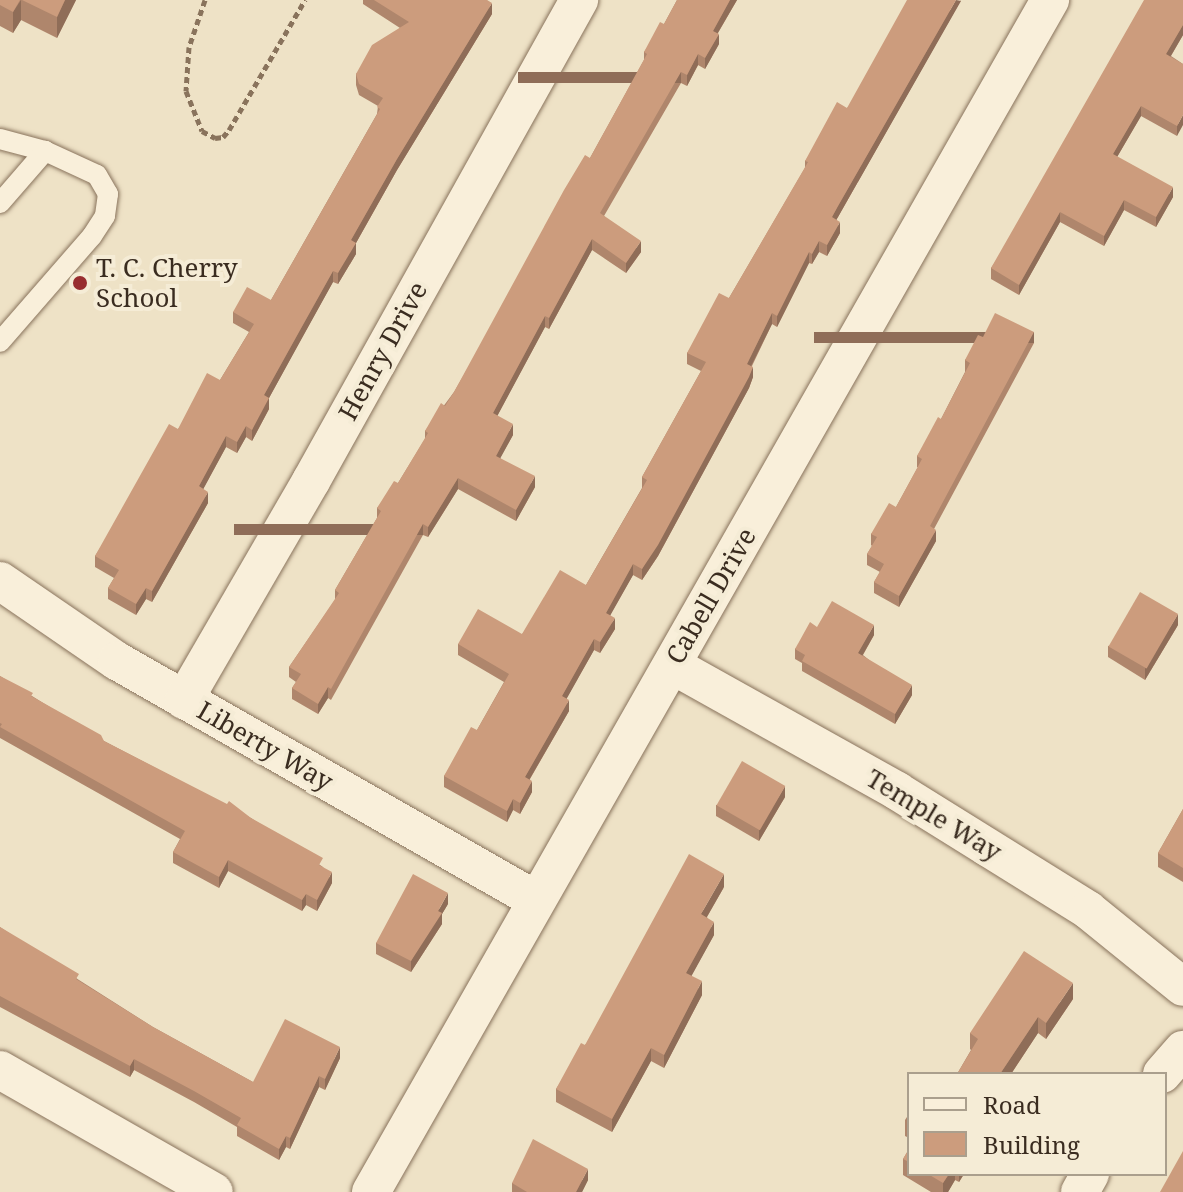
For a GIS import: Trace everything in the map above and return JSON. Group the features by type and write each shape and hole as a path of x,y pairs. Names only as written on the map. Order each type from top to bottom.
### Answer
{"street":[{"name":"Cabell Drive","path":"371,1192 1050,0"},
{"name":"Henry Drive","path":"184,700 311,481 571,3"},
{"name":"Liberty Way","path":"0,581 75,635 184,700 536,900"},
{"name":"Temple Way","path":"672,665 897,791 1088,910 1183,987"},
{"path":"1164,1072 1183,1050"},
{"path":"0,1070 214,1192"}],"lane":[{"path":"0,139 45,151 97,175 108,194 105,216 92,236 0,342"},
{"path":"0,203 45,151"}],"path":[{"path":"205,0 189,47 186,91 202,131 215,138 223,137 229,130 305,0"}],"building":[{"path":"0,0 20,0 13,12 0,5"},
{"path":"22,0 65,0 57,17"},
{"path":"374,0 487,0 492,3 351,240 356,243 338,273 333,271 264,395 269,398 252,430 246,426 237,442 226,436 199,486 208,492 152,591 146,588 136,604 108,588 119,570 95,556 169,424 178,429 207,373 220,380 254,324 233,312 247,287 271,300 380,109 377,107 383,98 359,84 356,74 372,45 409,22"},
{"path":"677,0 730,0 713,31 719,34 705,58 698,54 687,75 681,72 600,213 641,241 626,263 592,239 549,318 545,316 493,413 513,424 496,456 535,476 516,510 458,478 428,527 423,524 331,689 328,687 318,704 292,688 301,674 289,667 339,593 335,590 381,511 377,508 394,481 398,483 428,433 425,431 441,403 445,406 454,392 564,190 585,155 590,158 647,54 644,52 660,22 664,24"},
{"path":"907,0 956,0 832,217 840,222 827,245 819,241 812,254 809,252 777,316 772,313 747,364 753,367 749,377 658,545 642,569 633,564 606,613 615,618 600,642 594,639 562,696 569,700 525,777 532,781 520,803 513,799 507,811 444,776 471,727 477,730 509,674 458,644 478,609 522,634 560,570 586,585 647,480 642,477 706,362 687,353 719,293 729,298 808,162 805,161 837,102 847,108"},
{"path":"1144,0 1183,0 1183,25 1166,54 1183,64 1183,115 1177,126 1141,106 1113,154 1173,187 1156,217 1124,200 1104,236 1060,212 1019,285 991,268"},
{"path":"995,313 1034,332 930,526 936,530 899,596 874,582 884,564 867,554 877,537 871,534 889,503 896,507 922,459 917,456 938,417 941,419 970,363 965,360 978,335 983,337"},
{"path":"1140,592 1178,614 1147,669 1108,647"},
{"path":"832,601 874,625 858,653 912,685 895,714 802,661 805,655 795,649 810,622 817,627"},
{"path":"0,676 101,735 104,741 227,804 229,801 251,818 323,858 319,865 332,872 317,900 306,894 302,900 228,860 219,877 173,852 185,831 0,727"},
{"path":"742,761 785,786 760,830 716,805"},
{"path":"1183,809 1183,868 1158,853"},
{"path":"689,854 724,874 701,914 714,922 686,973 702,981 664,1055 651,1048 612,1119 556,1089 581,1043 585,1045"},
{"path":"413,874 448,893 438,911 442,913 411,961 376,943"},
{"path":"0,927 79,974 76,979 153,1027 253,1082 285,1019 340,1047 325,1079 319,1076 290,1138 286,1136 279,1149 237,1125 241,1118 194,1091 134,1059 130,1066 0,996"},
{"path":"1024,951 1073,983 1046,1023 1038,1017 1001,1072 958,1072 978,1039 970,1033"},
{"path":"533,1139 588,1169 576,1192 527,1192 512,1183"},
{"path":"1183,1151 1183,1192 1160,1192"},
{"path":"931,1176 948,1176 943,1183"}],"place":[{"name":"T. C. Cherry School","path":"80,283"}]}
